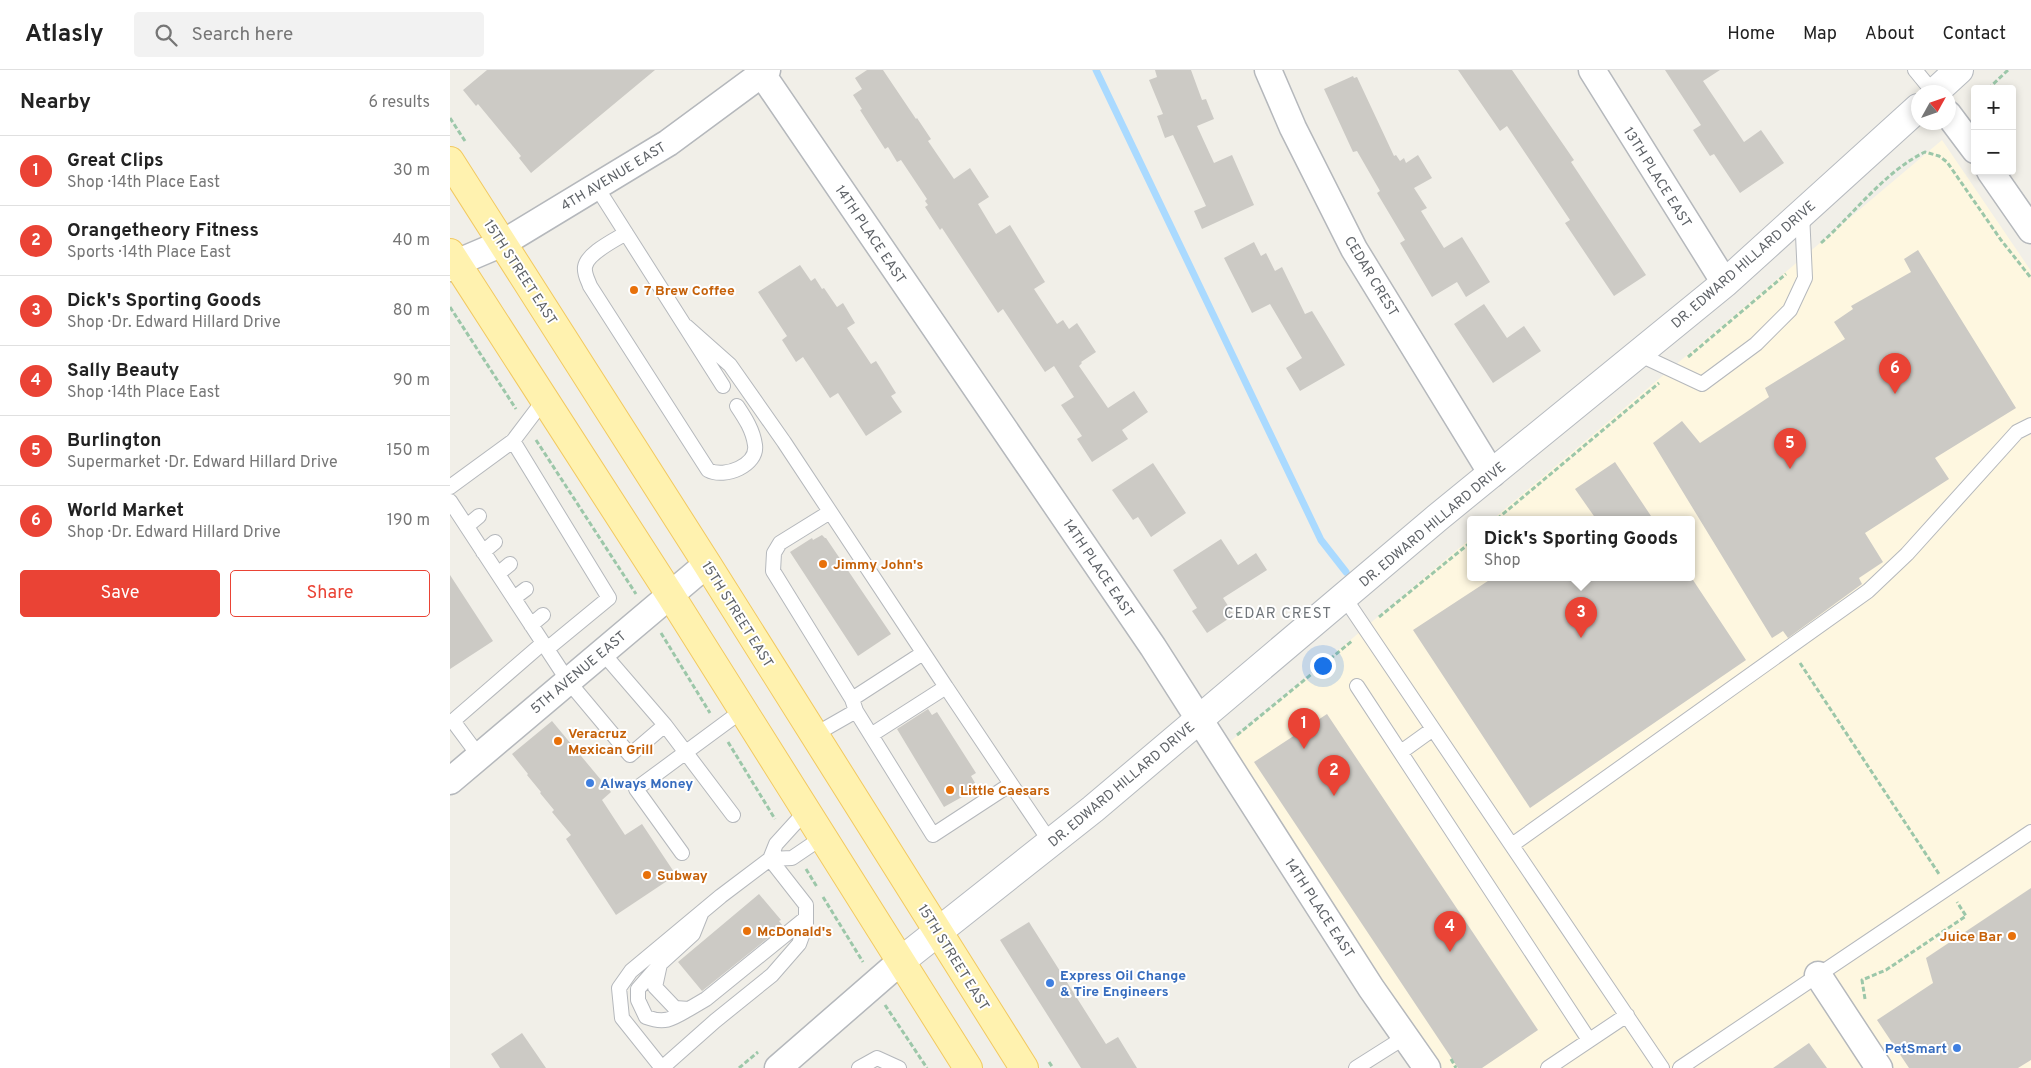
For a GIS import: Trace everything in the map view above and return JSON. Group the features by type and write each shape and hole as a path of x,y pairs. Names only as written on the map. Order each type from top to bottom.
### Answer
{"main road":[{"name":"15TH STREET EAST","path":"450,162 707,564 1024,1068"},
{"path":"452,262 671,596 901,961 960,1065"}],"street":[{"name":"CEDAR CREST","path":"1268,70 1293,128 1354,249 1492,474"},
{"name":"13TH PLACE EAST","path":"1592,70 1725,283"},
{"path":"1942,85 1959,70"},
{"name":"4TH AVENUE EAST","path":"452,262 503,243 668,143 761,71"},
{"name":"14TH PLACE EAST","path":"761,71 1153,647 1371,988 1427,1068"},
{"name":"DR. EDWARD HILLARD DRIVE","path":"901,961 1051,843 1437,518 1725,283 1911,114"},
{"path":"1956,125 1971,145"},
{"path":"1993,175 2031,230"},
{"name":"5TH AVENUE EAST","path":"450,781 707,564"},
{"path":"778,1068 901,961"},
{"path":"1818,975 1878,1068"}],"lane":[{"path":"1915,70 1928,85"},
{"path":"596,186 724,386"},
{"path":"1638,354 1702,384 1756,344 1790,310 1806,278 1802,213"},
{"path":"626,233 591,256 585,265 585,274 590,286 708,470 716,474 727,473 740,468 752,458 755,446 749,426 738,406"},
{"path":"686,326 730,364 1051,843"},
{"path":"450,487 513,440 544,400"},
{"path":"1512,845 1868,591 1907,554 2017,432 2031,425"},
{"path":"479,756 452,718 609,598 590,576 527,475 513,440"},
{"path":"450,501 568,681 630,754 664,725"},
{"path":"830,512 780,542 774,553 773,571 933,835 1011,784"},
{"path":"467,526 479,516"},
{"path":"483,552 495,542"},
{"path":"498,574 510,564"},
{"path":"514,598 526,589"},
{"path":"1344,597 1662,1068"},
{"path":"531,625 543,615"},
{"path":"602,652 687,752 733,815"},
{"path":"814,735 924,653"},
{"path":"1358,686 1589,1040"},
{"path":"871,735 946,687"},
{"path":"682,853 636,789 743,710"},
{"path":"1401,752 1433,729"},
{"path":"770,860 776,844 806,811"},
{"path":"1680,1068 2031,832"},
{"path":"770,860 806,905 806,924 799,944 772,976 715,1021 662,1068 622,1018 619,988 631,970 703,911 770,860 792,858 823,837"},
{"path":"703,911 693,934 660,964 638,989 638,1000 646,1017 658,1021 673,1018 706,999 806,918"},
{"path":"660,964 655,987 675,1008 689,1009"},
{"path":"1548,1068 1626,1015"},
{"path":"1356,1068 1405,1037"},
{"path":"859,1068 877,1058 899,1068"}],"path":[{"path":"1992,85 2008,70"},
{"path":"1830,235 1887,179 1925,152 1939,156 1947,162 2001,240 2031,278"},
{"path":"1699,347 1751,305"},
{"path":"450,307 649,614 785,834"},
{"path":"1501,516 1643,396"},
{"path":"1388,610 1467,545"},
{"path":"1219,751 1349,644"},
{"path":"1800,662 1966,916 1886,970 1862,980 1866,1006"},
{"path":"797,854 818,888"},
{"path":"823,897 864,964 873,986 927,1068"}],"shaded area":[{"path":"1942,140 2031,271 2031,1068 1427,1068 1219,751 1467,541 1467,581 1695,581 1695,516 1497,516"}],"building":[{"path":"487,70 655,70 531,173 519,158 521,156 478,104 476,106 463,90"},
{"path":"867,70 883,70 931,139 928,141 954,179 970,168 989,197 978,204 996,234 1010,225 1045,282 1034,289 1057,324 1063,320 1069,329 1077,323 1096,352 1081,362 1079,366 1108,408 1134,391 1148,412 1122,430 1128,439 1092,462 1077,439 1082,436 1061,405 1074,397 1054,366 1045,372 1003,309 998,313 942,228 940,230 925,207 928,205 925,201 927,199 901,160 897,162 888,147 885,149 860,110 862,109 853,95 862,89 855,78"},
{"path":"1155,70 1191,70 1202,100 1206,99 1214,119 1197,126 1214,163 1232,155 1254,205 1202,229 1194,211 1206,206 1173,135 1165,138 1157,116 1163,114 1149,80 1157,77"},
{"path":"1458,70 1512,70 1574,160 1571,162 1646,275 1614,296 1565,223 1570,220 1507,126 1500,131"},
{"path":"1665,70 1720,70 1703,81 1744,142 1761,130 1784,163 1740,193 1714,154 1710,156 1693,130 1701,125"},
{"path":"1353,76 1354,78 1357,77 1394,156 1396,155 1400,161 1404,158 1406,163 1418,155 1432,178 1414,188 1427,208 1421,211 1444,248 1462,237 1490,282 1466,297 1457,282 1432,297 1400,243 1405,240 1377,193 1380,191 1357,151 1353,152 1324,89"},
{"path":"1254,242 1261,256 1266,253 1275,271 1282,267 1305,314 1312,311 1345,365 1300,391 1286,368 1302,358 1270,304 1252,313 1224,258"},
{"path":"1918,250 2016,408 1935,458 1949,479 1865,533 1883,562 1859,578 1862,584 1788,638 1783,631 1772,638 1653,443 1682,421 1700,443 1769,397 1765,388 1845,339 1834,322 1853,309 1851,306 1911,272 1904,259"},
{"path":"800,265 811,281 815,278 822,289 824,288 837,307 843,303 855,323 847,328 871,364 876,361 896,393 891,396 902,412 866,436 838,393 830,398 803,357 796,362 782,340 787,336 758,292"},
{"path":"1484,304 1507,338 1524,326 1541,351 1493,383 1454,324"},
{"path":"1615,462 1651,516 1594,516 1575,489"},
{"path":"1153,463 1186,513 1151,537 1138,517 1133,520 1112,490"},
{"path":"822,535 826,538 891,634 858,656 790,552 812,538 813,540"},
{"path":"1221,539 1238,565 1256,553 1267,570 1223,598 1234,615 1207,633 1192,611 1197,608 1173,570"},
{"path":"450,575 493,641 450,669"},
{"path":"1488,581 1694,581 1746,660 1530,808 1413,630"},
{"path":"928,709 932,715 937,712 976,773 971,776 978,788 944,807 897,729"},
{"path":"1327,714 1538,1030 1482,1068 1458,1068 1254,762"},
{"path":"552,721 611,792 602,800 625,835 642,824 676,875 616,915 566,839 571,835 552,812 554,810 512,754"},
{"path":"2031,888 2031,1060 2018,1068 1909,1068 1877,1020 1933,983 1926,958"},
{"path":"759,894 781,920 779,921 783,926 702,991 678,962"},
{"path":"1029,922 1106,1044 1118,1037 1137,1068 1081,1068 1000,940"},
{"path":"522,1033 546,1068 500,1068 491,1054"},
{"path":"1809,1043 1827,1068 1773,1068"}],"waterway":[{"path":"1096,70 1321,540 1346,572"}],"place":[{"name":"7 Brew Coffee","path":"634,290"},
{"name":"World Market","path":"1895,394"},
{"name":"Burlington","path":"1790,469"},
{"name":"Jimmy John's","path":"823,564"},
{"name":"Dick's Sporting Goods","path":"1581,638"},
{"name":"Veracruz Mexican Grill","path":"558,741"},
{"name":"Great Clips","path":"1304,749"},
{"name":"Always Money","path":"590,783"},
{"name":"Little Caesars","path":"950,790"},
{"name":"Orangetheory Fitness","path":"1334,796"},
{"name":"Subway","path":"647,875"},
{"name":"McDonald's","path":"747,931"},
{"name":"Juice Bar","path":"2012,936"},
{"name":"Sally Beauty","path":"1450,952"},
{"name":"Express Oil Change & Tire Engineers","path":"1050,983"},
{"name":"PetSmart","path":"1957,1048"}],"district":[{"name":"CEDAR CREST","path":"1278,613"}]}
